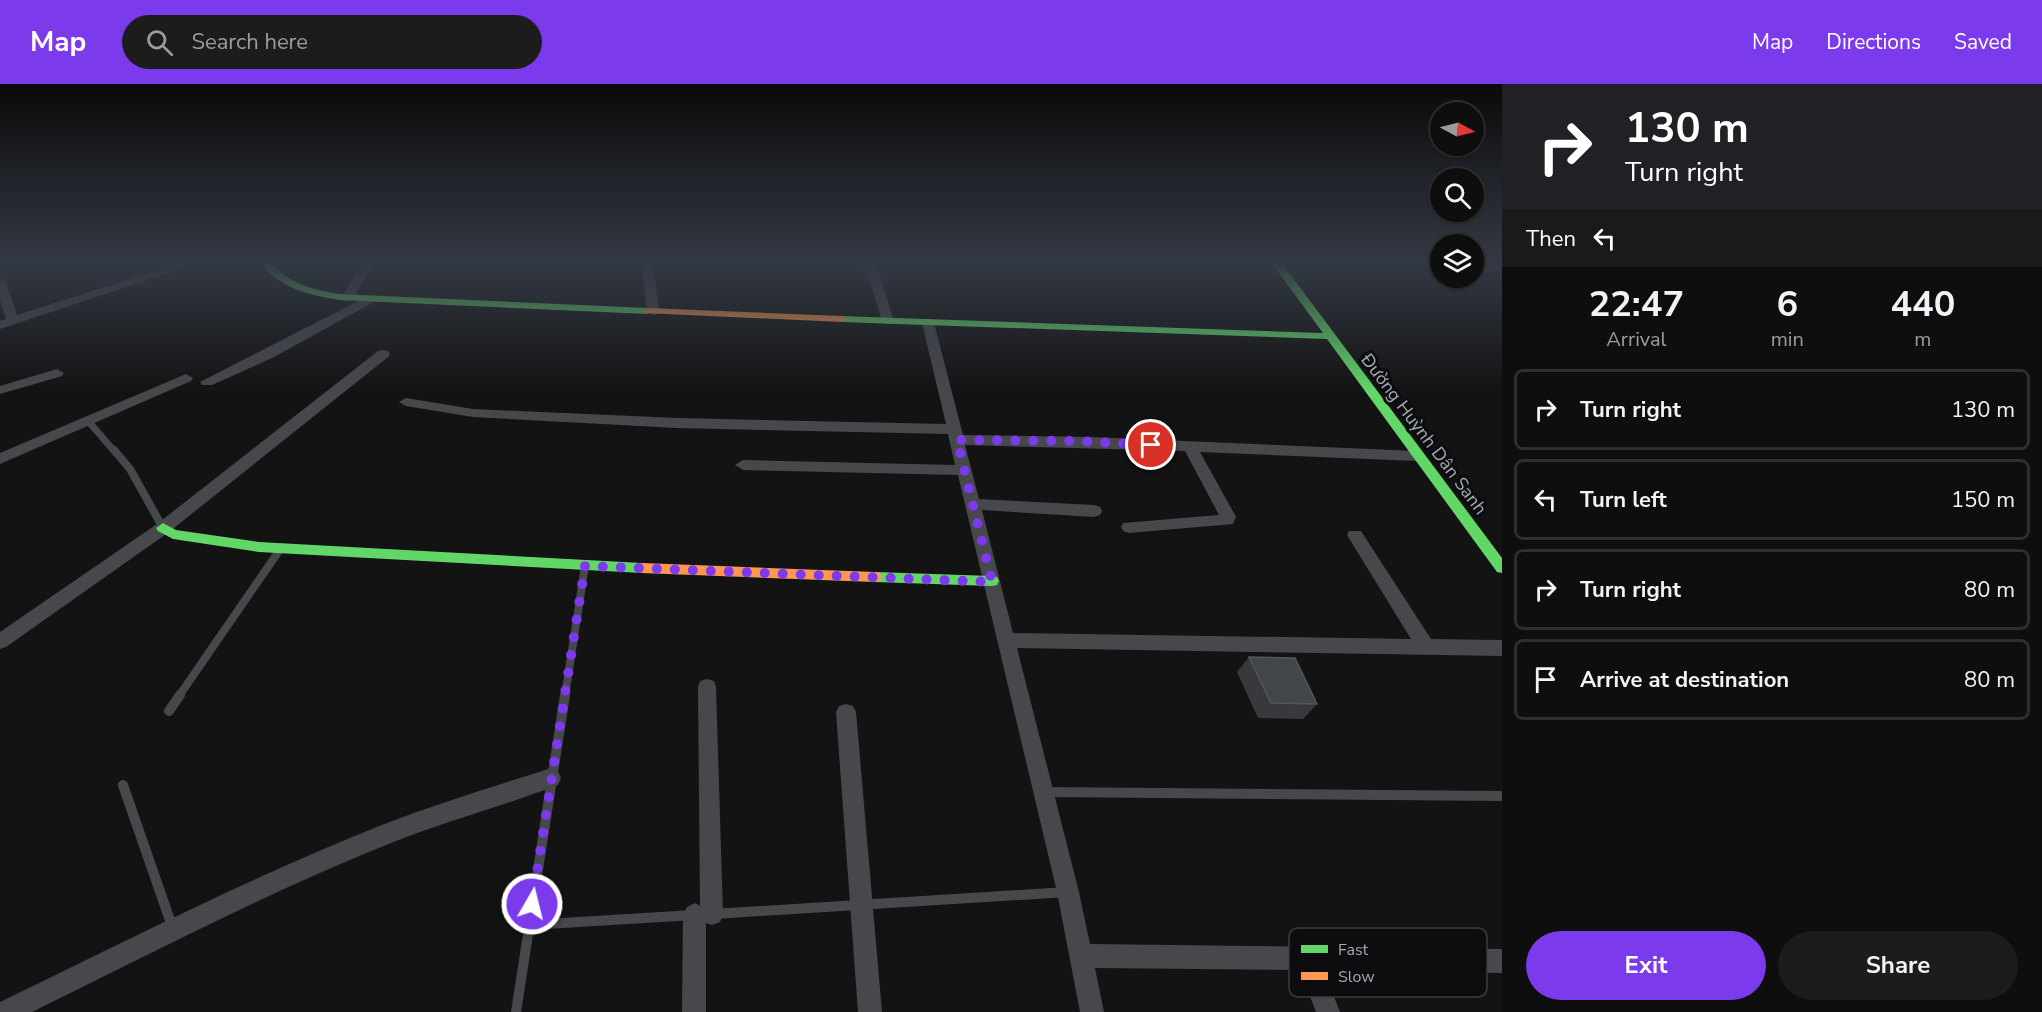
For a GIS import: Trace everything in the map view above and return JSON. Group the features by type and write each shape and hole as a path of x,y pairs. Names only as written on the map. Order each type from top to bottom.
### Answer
{"street":[{"path":"8,305 13,321"},
{"path":"0,325 61,305"},
{"path":"207,382 269,354 358,305"},
{"path":"505,305 928,323 1329,336"},
{"path":"652,305 653,311"},
{"path":"883,305 888,321"},
{"name":"Đường Huỳnh Dân Sanh","path":"1307,305 1502,568"},
{"path":"928,323 1068,892 1092,1012"},
{"path":"0,642 163,528 383,354"},
{"path":"0,390 57,373"},
{"path":"0,459 186,378"},
{"path":"406,402 473,412 677,423 1417,456"},
{"path":"1129,527 1227,520 1228,517 1190,447"},
{"path":"743,465 965,470"},
{"path":"973,504 1094,511"},
{"path":"163,528 173,534 281,548 585,566 992,582"},
{"path":"1354,535 1426,646"},
{"path":"1006,640 1502,648"},
{"path":"694,1012 704,914 707,687"},
{"path":"846,712 870,1012"},
{"path":"6,1012 255,891 367,842 430,818 551,778"},
{"path":"1081,956 1289,959"},
{"path":"1487,961 1502,961"},
{"path":"1322,997 1328,1012"}],"lane":[{"path":"89,422 130,469 163,528"},
{"path":"169,711 281,548"},
{"path":"516,1012 585,566"},
{"path":"123,784 173,931"},
{"path":"1044,792 1502,796"},
{"path":"529,925 1068,892"}],"building":[{"path":"1249,657 1295,658 1317,704 1271,703"}],"traffic: fast":[{"path":"523,305 648,311"},
{"path":"1308,305 1502,568"},
{"path":"842,319 1329,336"},
{"path":"163,528 173,534 259,547 642,568"},
{"path":"875,577 992,581"}],"traffic: slow":[{"path":"648,311 842,319"},
{"path":"642,568 875,577"}],"route":[{"path":"532,904 585,566 992,582 957,440 1078,441 1151,445"}]}
